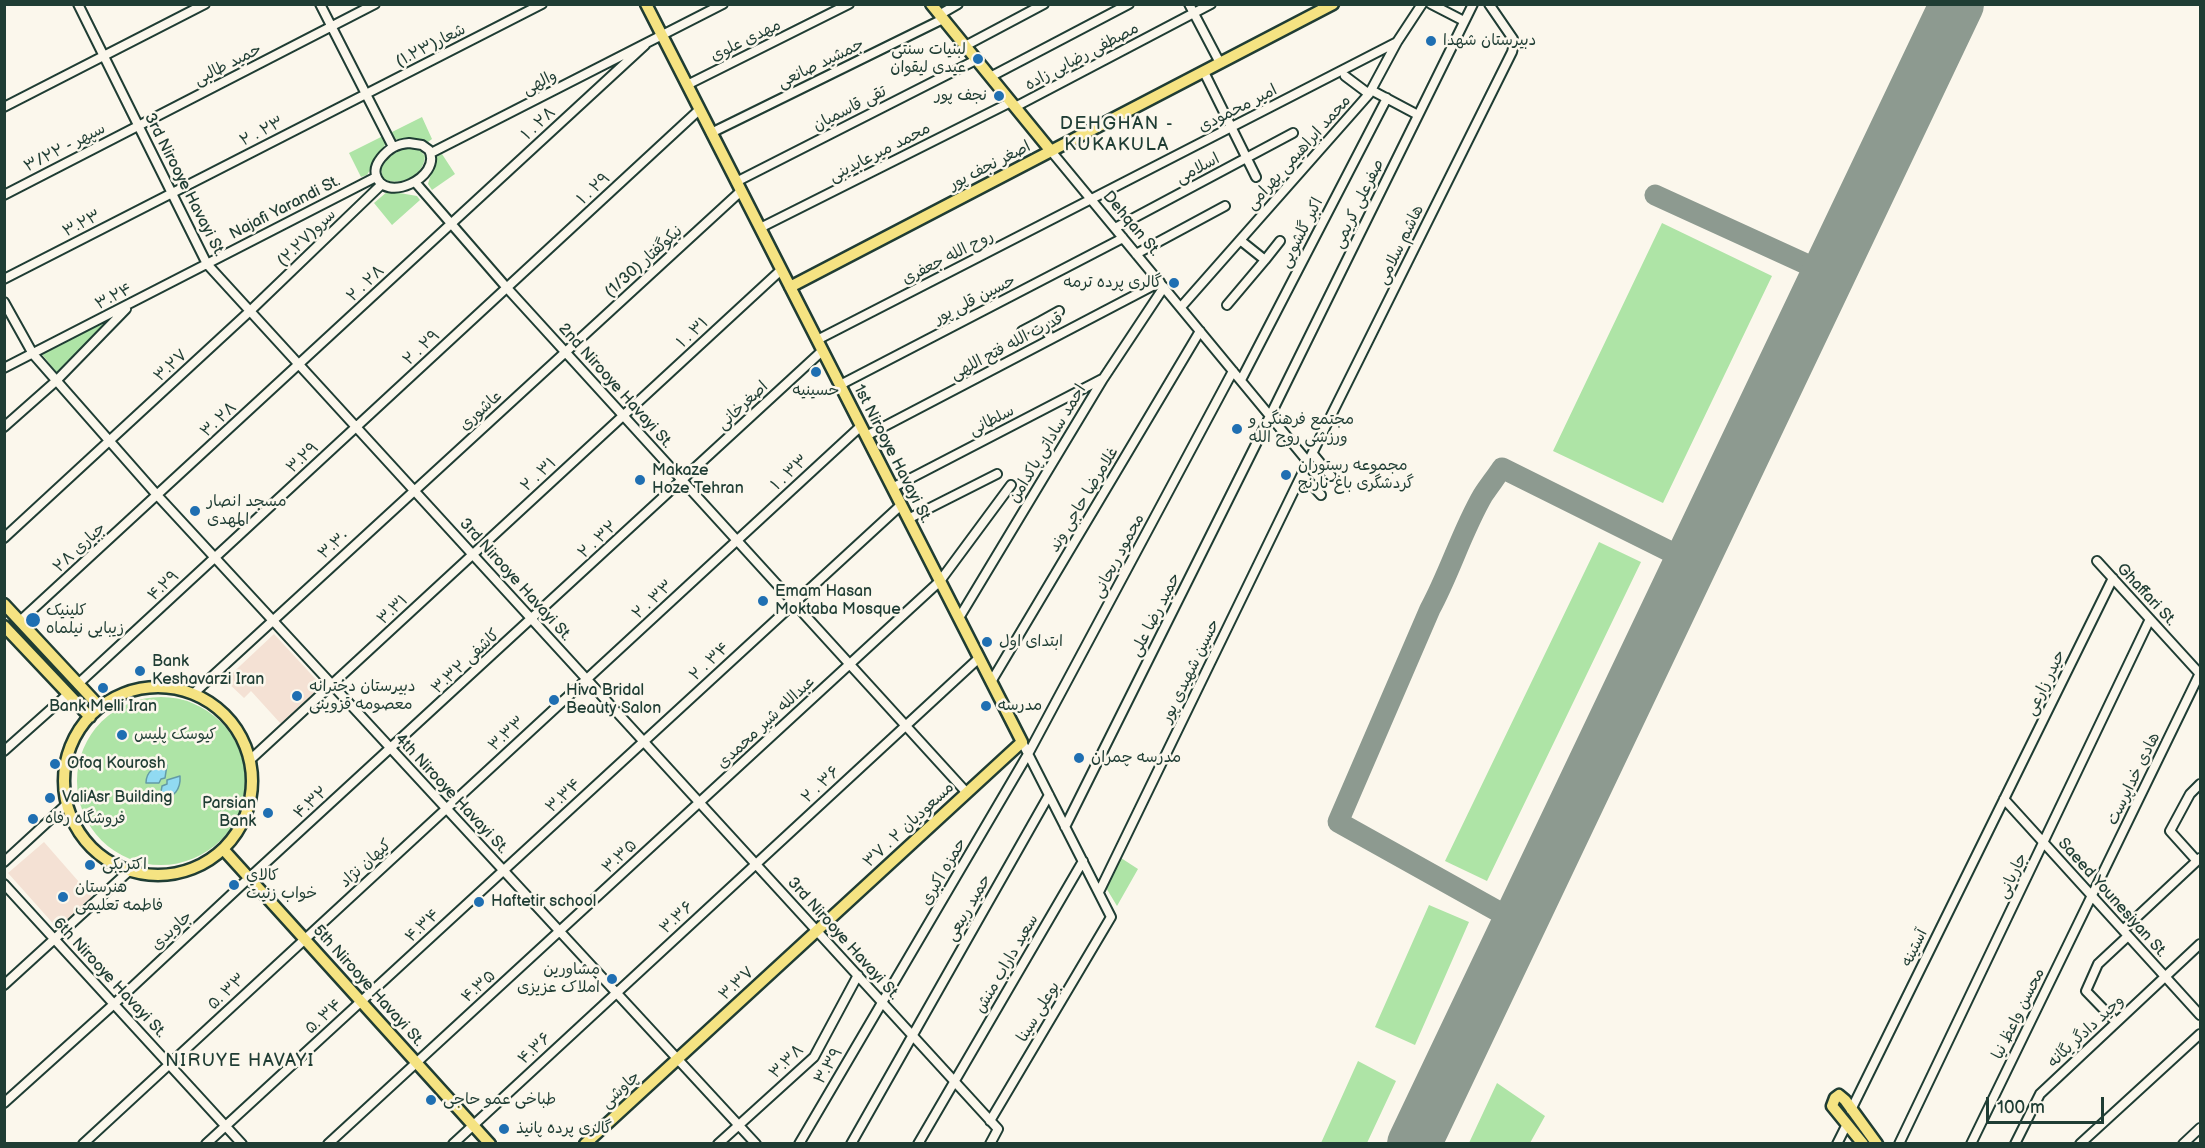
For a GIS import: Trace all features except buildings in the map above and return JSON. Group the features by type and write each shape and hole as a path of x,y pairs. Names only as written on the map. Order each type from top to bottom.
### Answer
{"main road":[{"name":"1st Nirooye Havayi St.","path":"646,4 1022,742"},
{"name":"Dehqan St.","path":"930,4 1051,151"},
{"name":"اصغر نجف پور","path":"790,287 1333,4"},
{"path":"4,604 100,707"},
{"path":"6,631 90,717"},
{"path":"143,688 168,688 193,693 223,713 240,735 250,760 252,779 251,799 245,818 236,835 223,849 202,864 179,873 154,875 129,871 108,861 89,846 75,826 67,804 64,783 66,763 77,734 90,717 100,707 118,696 143,688"},
{"name":"مسعودیان ۲ . ۳۷","path":"817,931 1022,742"},
{"name":"5th Nirooye Havayi St.","path":"223,849 490,1143"},
{"name":"۳.۳۷","path":"677,1059 817,931"},
{"name":"چاوشی","path":"585,1143 677,1059"},
{"path":"1863,1143 1832,1106 1834,1098 1839,1095 1877,1143"}],"street":[{"name":"3rd Nirooye Havayi St.","path":"78,4 207,264 998,1129 990,1143"},
{"path":"4,107 205,4"},
{"path":"320,4 393,147"},
{"name":"حمید طالبی","path":"138,126 375,4"},
{"name":"شعار(۱.۲۳)","path":"365,94 542,4"},
{"name":"والهی","path":"431,153 723,4"},
{"name":"مهدی علوی","path":"687,85 849,4"},
{"name":"جمشید صانعی","path":"711,133 941,17 958,4"},
{"path":"965,46 1044,4"},
{"path":"990,77 1129,4"},
{"path":"1189,4 1220,63"},
{"name":"مصطفی رضایی زاده","path":"1013,105 1211,4"},
{"name":"محمد ابراهیمی بهرامی","path":"1181,308 1370,92 1397,42 1422,4"},
{"path":"1431,4 1464,21"},
{"name":"صفرعلی کریمی","path":"1270,416 1473,4"},
{"name":"هاشم سلامی","path":"1308,462 1512,52 1513,39 1489,4"},
{"name":"امیر محمودی","path":"1092,200 1397,42"},
{"name":"۱ . ۲۸","path":"451,223 645,45"},
{"name":"تقی قاسمیان","path":"739,187 976,60"},
{"path":"1204,72 1256,177"},
{"path":"1345,76 1370,92 1387,98 1418,115"},
{"name":"۲ . ۲۳","path":"172,193 365,94"},
{"name":"اکبر گلشویی","path":"1241,380 1387,98"},
{"name":"محمد میرعابدینی","path":"760,228 1013,105"},
{"name":"۱ . ۲۹","path":"507,288 699,110"},
{"name":"سپهر - ۳/۲۲","path":"4,195 138,126"},
{"name":"اسلامی","path":"1115,228 1293,133"},
{"path":"402,143 416,143 431,153 428,169 416,182 398,187 382,184 376,177 377,164 393,147 402,143"},
{"name":"Dehqan St.","path":"1051,151 1308,462"},
{"name":"Najafi Yarandi St.","path":"207,264 376,177"},
{"name":"2nd Nirooye Havayi St.","path":"416,182 507,288 967,793"},
{"name":"سرو(۲.۲۷)","path":"250,311 382,184"},
{"name":"نیکوگفتار (1/30)","path":"565,352 739,187"},
{"name":"۳.۲۳","path":"4,279 172,193"},
{"name":"روح الله جعفری","path":"817,340 1092,200"},
{"path":"1136,254 1225,206"},
{"name":"۲ . ۲۸","path":"299,364 451,223"},
{"name":"حسین قلی پور","path":"840,386 1123,238"},
{"path":"1240,240 1265,260"},
{"path":"1227,305 1280,241"},
{"name":"۳.۲۴","path":"4,368 207,264"},
{"name":"۱ . ۳۱","path":"623,416 781,270"},
{"name":"قدرت الله فتح اللهی","path":"863,431 1162,285"},
{"name":"احمد ساداتی پاکدامن","path":"959,618 1162,285"},
{"name":"۲ . ۲۹","path":"356,427 507,288"},
{"path":"4,302 33,354"},
{"path":"4,427 56,381 132,303"},
{"name":"۳.۲۷","path":"4,538 250,311"},
{"path":"1022,331 1059,311"},
{"path":"1041,321 1051,339"},
{"name":"غلامرضا حاجی وند","path":"992,682 1200,331"},
{"name":"اصغرخانی","path":"682,481 822,351"},
{"name":"عاشوری","path":"414,490 565,352"},
{"name":"4th Nirooye Havayi St.","path":"33,354 157,495 756,1143"},
{"name":"۳. ۲۸","path":"157,495 299,364"},
{"name":"محمود ریحانی","path":"1028,754 1233,371"},
{"name":"سلطانی","path":"892,488 1103,379"},
{"name":"۲ . ۳۱","path":"473,554 623,416"},
{"name":"حمید رضا علی","path":"1065,827 1270,416"},
{"name":"۳.۲۹","path":"215,557 356,427"},
{"name":"۱ . ۳۳","path":"737,540 863,431"},
{"path":"1313,454 1331,476"},
{"name":"حسین شهیدی پور","path":"1099,892 1308,462"},
{"path":"908,519 997,474"},
{"path":"1302,474 1321,495"},
{"name":"۲ . ۳۲","path":"532,619 682,481"},
{"name":"عبدالله شیر محمدی","path":"700,802 940,581 1011,485"},
{"name":"۳.۳۰","path":"193,693 414,490"},
{"name":"جباری ۲۸","path":"20,621 157,495"},
{"name":"۲ . ۳۴","path":"644,741 901,505"},
{"name":"۲ . ۳۳","path":"587,679 737,540"},
{"name":"۳.۳۱","path":"250,760 473,554"},
{"name":"۴.۲۹","path":"78,684 215,557"},
{"name":"Ghaffari St.","path":"2097,561 2200,674"},
{"name":"حیدر زارعی","path":"2004,799 2113,578"},
{"name":"۳.۳۲ كاشفی","path":"392,749 532,619"},
{"name":"جاریانی","path":"1899,1143 2150,619"},
{"name":"۲ . ۳۶","path":"756,864 979,658"},
{"name":"هادی خداپرست","path":"2092,896 2200,674"},
{"name":"۳.۳۳","path":"446,808 587,679"},
{"path":"4,751 68,693"},
{"name":"۳.۳۴","path":"503,870 644,741"},
{"name":"1st Nirooye Havayi St.","path":"1022,742 1111,917"},
{"name":"۴.۳۲","path":"249,878 392,749"},
{"name":"حمزه اکبری","path":"882,1002 1028,754"},
{"path":"2116,1023 2086,991 2098,964 2199,859 2170,831 2190,794 2200,784"},
{"name":"حمید ربیعی","path":"851,1143 1049,795"},
{"name":"Saeed Younesiyan St.","path":"2004,799 2200,1015"},
{"name":"آستینه","path":"1851,1110 2004,799"},
{"name":"۳.۳۵","path":"560,931 700,802"},
{"path":"4,862 67,804"},
{"name":"کیهان نژاد","path":"304,939 446,808"},
{"name":"سعید داراب منش","path":"918,1143 1083,861"},
{"name":"۳.۳۶","path":"616,992 756,864"},
{"name":"۴.۳۴","path":"362,1002 503,870"},
{"path":"4,985 129,871"},
{"name":"جاویدی","path":"4,1103 249,878"},
{"name":"6th Nirooye Havayi St.","path":"4,884 242,1143"},
{"name":"محسن واعظ نیا","path":"1971,1143 2092,896"},
{"name":"بوعلی سینا","path":"990,1121 1111,917"},
{"name":"۴.۳۵","path":"328,1143 560,931"},
{"name":"۵. ۳۳","path":"83,1143 304,939"},
{"name":"وحید دادگر یگانه","path":"2015,1143 2040,1094 2200,944"},
{"name":"۳.۳۸","path":"718,1143 814,1057 858,975"},
{"name":"۴.۳۶","path":"453,1143 616,992"},
{"name":"۵. ۳۴","path":"206,1143 362,1002"},
{"name":"۳.۳۹","path":"799,1143 882,1002"},
{"path":"2080,1143 2200,1034"},
{"path":"1837,1143 1847,1124"},
{"path":"2183,1143 2200,1128"}],"shaded area":[{"path":"274,634 322,686 281,724 251,691 244,698 225,680"},
{"path":"44,842 93,898 58,929 8,873"}],"green space":[{"path":"422,117 432,139 428,142 395,139 392,132"},
{"path":"383,136 386,143 367,175 361,177 349,153"},
{"path":"411,148 420,150 425,156 424,163 416,174 397,182 383,179 381,169 389,157 401,150"},
{"path":"442,154 455,174 432,190 428,184 436,157"},
{"path":"388,191 417,196 420,200 392,225 374,203"},
{"path":"1662,223 1772,276 1663,503 1553,451"},
{"path":"118,313 57,373 41,353"},
{"path":"1599,542 1641,562 1487,881 1445,861"},
{"path":"161,697 177,698 193,703 221,721 239,749 244,765 244,797 239,813 221,841 193,859 177,864 161,865 145,864 129,859 101,841 83,813 78,797 77,781 78,765 83,749 101,721 129,703 145,698"},
{"path":"1121,858 1138,869 1117,906 1105,886"},
{"path":"1429,905 1469,922 1415,1045 1375,1027"},
{"path":"1358,1061 1396,1081 1367,1143 1321,1143"},
{"path":"1497,1083 1545,1116 1530,1143 1469,1143"}],"water":[{"path":"167,765 165,778 159,783 146,783 152,770"},
{"path":"180,776 176,792 169,797 160,798 162,786 167,784 167,780"}],"taxiway":[{"path":"1655,195 1828,274"},
{"path":"1519,923 1338,822 1469,523 1483,495 1502,468 1691,562"}],"runway":[{"path":"1414,1144 1957,4"}],"place":[{"name":"دبیرستان شهدا","path":"1431,41"},
{"name":"لبنیات سنتی عیدی لیقوان","path":"978,59"},
{"name":"نجف پور","path":"999,96"},
{"name":"گالری پرده ترمه","path":"1174,283"},
{"name":"حسینیه","path":"816,372"},
{"name":"مجتمع فرهنگی و ورزشی روح الله","path":"1237,429"},
{"name":"مجموعه رستوران گردشگری باغ نارنج","path":"1286,475"},
{"name":"Makaze Hoze Tehran","path":"640,480"},
{"name":"مسجد انصار المهدی","path":"195,511"},
{"name":"Emam Hasan Moktaba Mosque","path":"763,601"},
{"name":"کلینیک زیبایی نیلماه","path":"33,620"},
{"name":"ابتدای اول","path":"987,642"},
{"name":"Bank Keshavarzi Iran","path":"140,671"},
{"name":"Bank Melli Iran","path":"103,688"},
{"name":"دبیرستان دخترانه معصومه قزوینی","path":"297,696"},
{"name":"Hiva Bridal Beauty Salon","path":"554,700"},
{"name":"مدرسه","path":"986,706"},
{"name":"کیوسک پلیس","path":"122,735"},
{"name":"مدرسه چمران","path":"1079,758"},
{"name":"Ofoq Kourosh","path":"55,764"},
{"name":"ValiAsr Building","path":"50,798"},
{"name":"Parsian Bank","path":"268,813"},
{"name":"فروشگاه رفاه","path":"33,819"},
{"name":"اکتریکی","path":"90,865"},
{"name":"كالاي خواب زنيت","path":"234,885"},
{"name":"هنرستان فاطمه تعلیمی","path":"63,897"},
{"name":"Haftetir school","path":"479,902"},
{"name":"مشاورین املاک عزیزی","path":"612,979"},
{"name":"طباخی عمو حاجی","path":"431,1100"},
{"name":"گالری پرده پانیذ","path":"504,1129"}],"district":[{"name":"DEHGHAN - KUKAKULA","path":"1117,134"},
{"name":"NIRUYE HAVAYI","path":"240,1061"}]}
